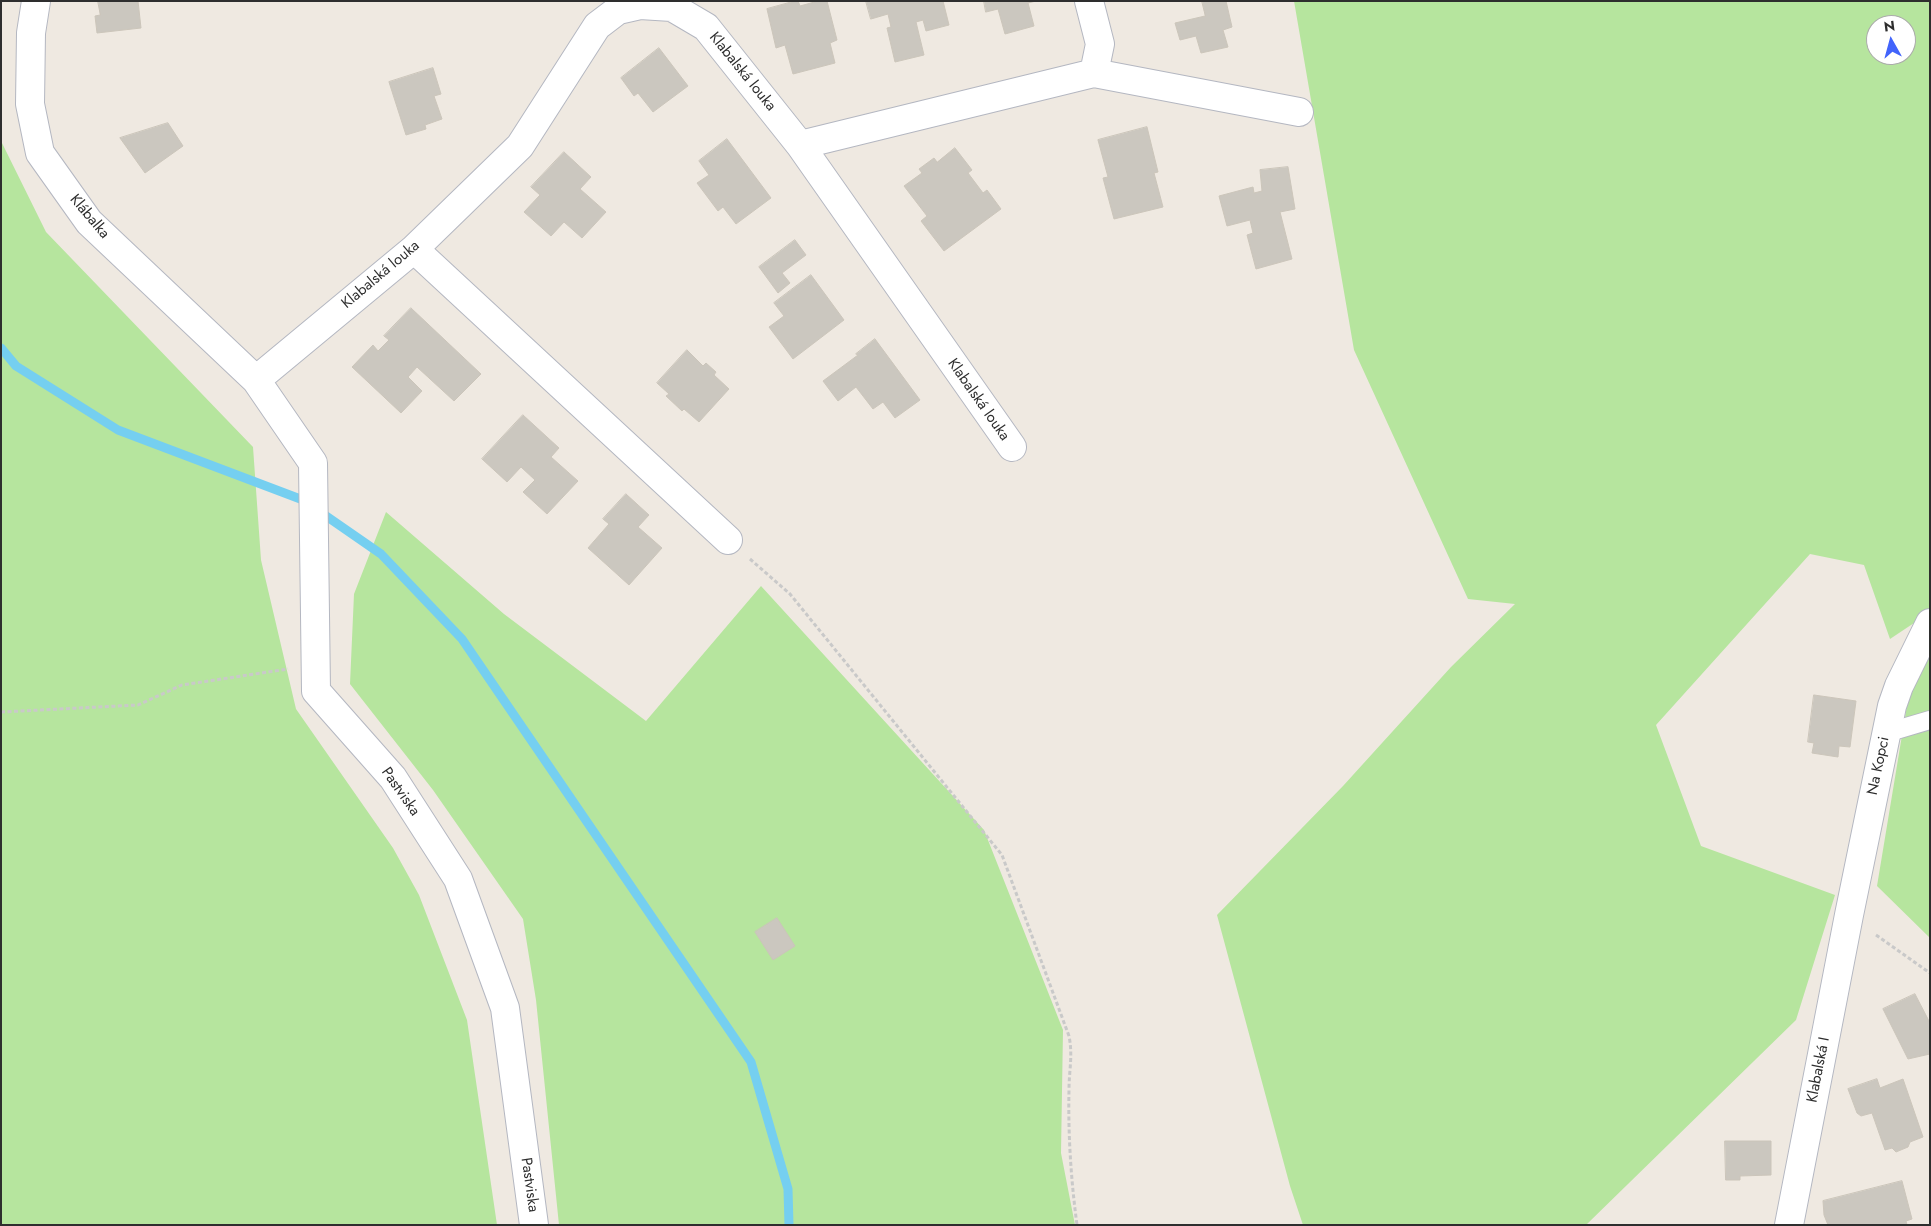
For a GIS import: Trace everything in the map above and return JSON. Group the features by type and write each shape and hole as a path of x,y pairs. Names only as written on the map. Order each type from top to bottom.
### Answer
{"street":[{"name":"Klábalka","path":"36,1 30,33 30,104 40,153 89,222 256,380"},
{"path":"1089,1 1100,44 1094,73"},
{"name":"Klabalská louka","path":"256,380 414,249 520,146 597,26 618,10 640,5 672,7 706,27 800,145 1012,447"},
{"path":"800,145 1094,73 1299,112"},
{"path":"414,249 728,540"},
{"name":"Pastviska","path":"256,380 313,463 316,691 392,778 458,879 505,1008 534,1225"},
{"name":"Na Kopci","path":"1849,915 1886,734 1899,686 1930,623"},
{"name":"Klabalská I","path":"1789,1225 1849,915"}],"lane":[{"path":"1886,734 1930,720"}],"path":[{"path":"728,540 790,594 1002,855 1072,1052 1069,1089 1071,1184 1077,1225"},
{"path":"1,712 138,705 182,685 316,665"},
{"path":"1849,915 1930,973"}],"green space":[{"path":"1294,1 1930,1 1930,938 1877,886 1910,687 1914,623 1890,639 1864,565 1810,554 1656,725 1701,846 1835,895 1796,1020 1586,1225 1303,1225 1290,1186 1217,915 1343,786 1451,667 1515,604 1468,599 1354,350"},
{"path":"1,141 46,232 253,447 261,560 296,709 393,848 419,895 467,1020 497,1225 1,1225"},
{"path":"386,512 504,614 646,721 761,586 984,830 1063,1030 1061,1153 1075,1225 559,1225 536,1000 523,919 433,790 350,684 354,594"}],"building":[{"path":"98,1 138,1 141,28 97,33 95,16 100,15"},
{"path":"798,1 800,6 818,1 827,1 837,40 830,43 835,63 793,74 785,45 776,48 767,9"},
{"path":"866,1 943,1 949,25 926,31 923,20 916,22 924,55 895,62 887,28 891,27 888,14 871,19"},
{"path":"984,1 1036,1 1028,3 1034,26 1005,34 998,9 986,12"},
{"path":"1202,1 1226,1 1232,27 1223,30 1228,47 1201,53 1196,36 1180,40 1175,23 1205,16"},
{"path":"659,48 688,86 653,112 638,93 634,96 621,78"},
{"path":"433,68 441,94 434,96 442,119 425,125 426,129 406,135 389,82"},
{"path":"168,123 183,146 145,173 120,138"},
{"path":"1147,127 1158,172 1154,173 1163,207 1114,219 1103,178 1108,177 1098,140"},
{"path":"727,139 771,198 736,224 723,207 718,211 697,183 709,175 699,161"},
{"path":"955,148 972,170 968,173 983,193 987,190 1001,209 944,251 921,221 927,216 904,186 922,173 919,169 934,158 937,162"},
{"path":"564,152 591,177 580,189 606,212 582,238 564,222 551,236 524,212 540,195 531,187"},
{"path":"1288,167 1295,209 1280,212 1292,259 1256,269 1247,235 1253,233 1250,220 1227,226 1219,196 1253,187 1254,193 1262,191 1260,170"},
{"path":"795,240 806,255 782,273 790,283 778,293 759,267"},
{"path":"811,275 844,320 793,359 769,327 784,316 774,303"},
{"path":"411,308 481,374 454,401 417,367 408,377 422,391 401,413 352,367 373,345 378,351 389,340 384,336"},
{"path":"875,339 920,400 895,418 883,402 873,409 856,387 838,401 823,381 858,355 856,354"},
{"path":"687,350 703,366 706,363 716,372 714,375 729,389 699,422 684,409 682,411 666,396 669,394 657,383"},
{"path":"523,415 559,448 551,457 578,481 547,514 523,492 535,480 521,467 507,482 482,459"},
{"path":"626,494 649,515 638,527 662,548 629,585 588,548 609,524 603,519"},
{"path":"1814,695 1856,701 1850,747 1839,746 1838,757 1812,753 1814,743 1808,742"},
{"path":"777,918 795,946 773,960 755,932"},
{"path":"1915,994 1930,1023 1930,1054 1908,1059 1883,1009"},
{"path":"1877,1079 1880,1088 1903,1079 1923,1137 1910,1142 1908,1147 1896,1152 1892,1148 1885,1150 1872,1113 1861,1116 1857,1113 1848,1089"},
{"path":"1725,1141 1771,1141 1771,1175 1740,1176 1740,1180 1726,1180"},
{"path":"1902,1181 1912,1219 1906,1221 1907,1225 1828,1225 1824,1215 1823,1201"}],"waterway":[{"path":"1,348 16,366 118,430 303,500 381,554 462,639 751,1062 788,1189 789,1225"}]}
